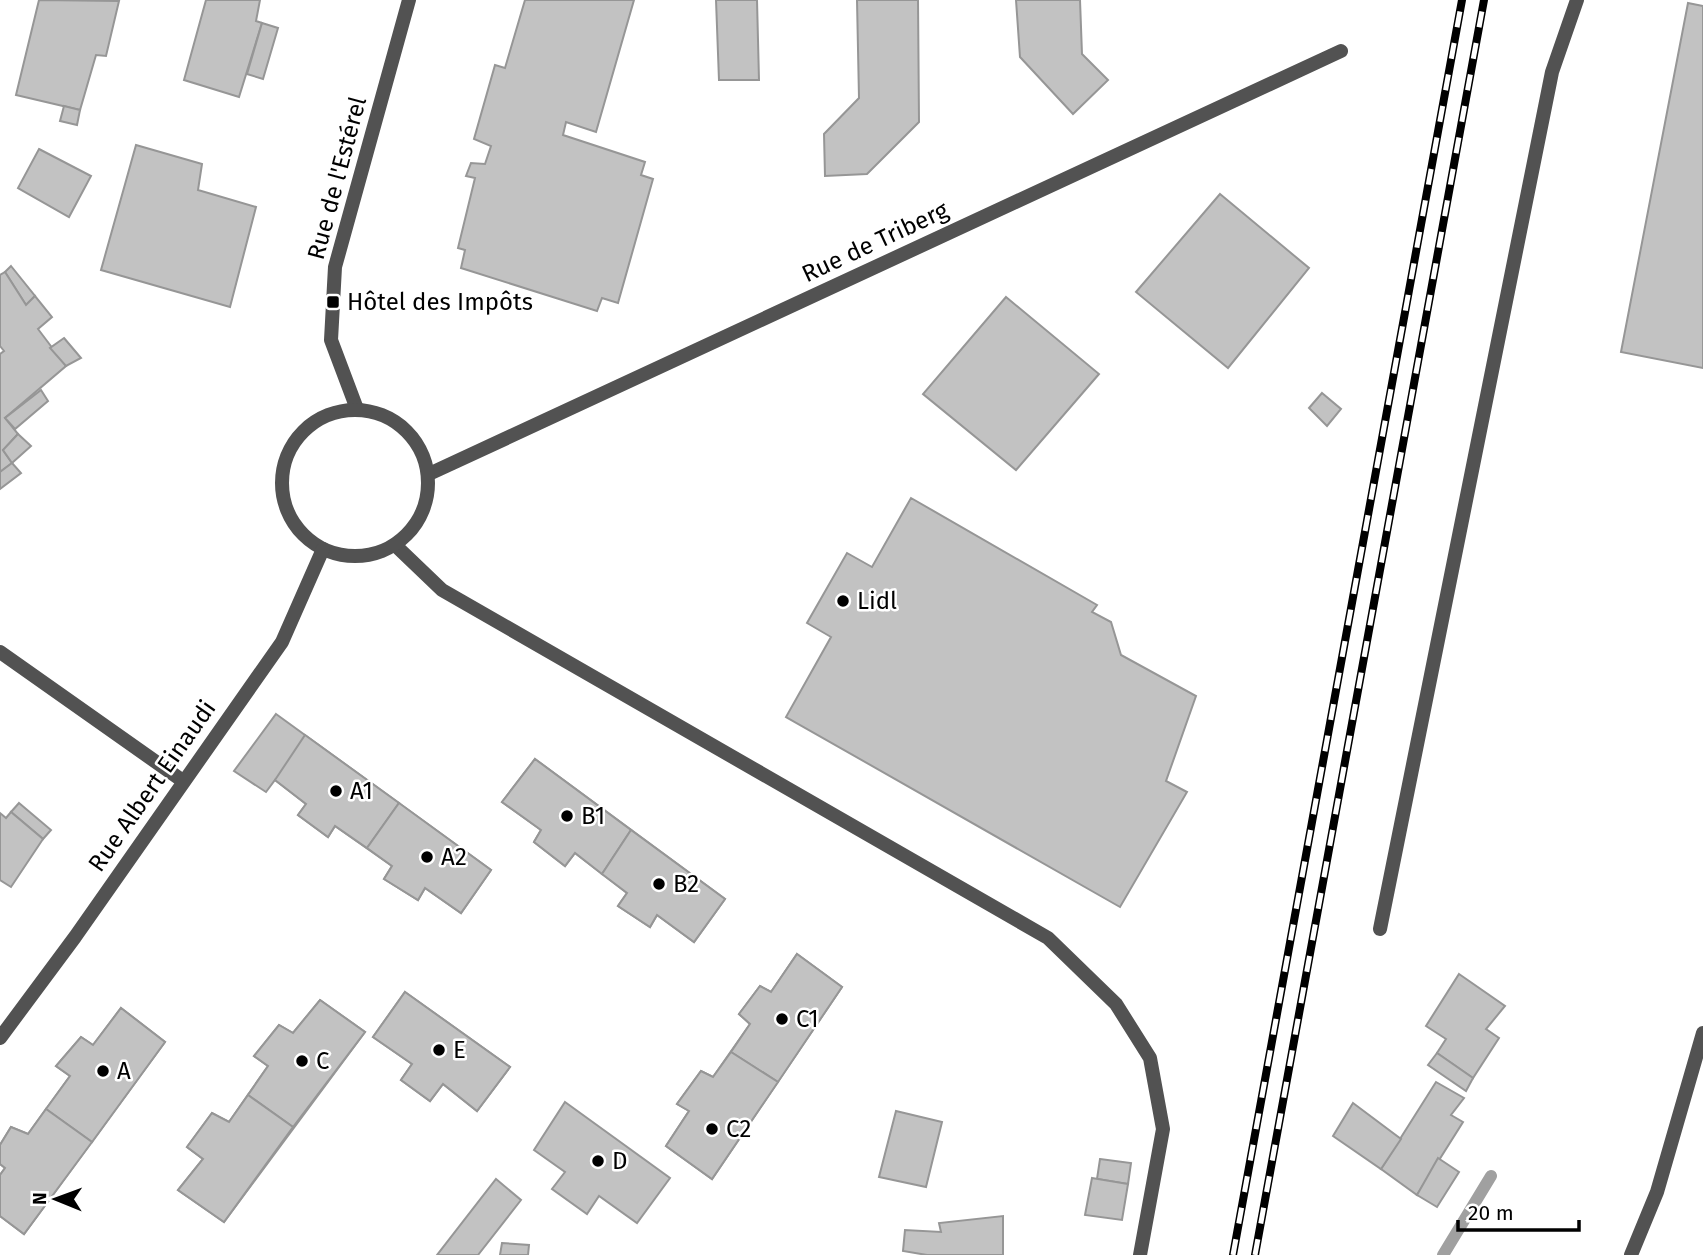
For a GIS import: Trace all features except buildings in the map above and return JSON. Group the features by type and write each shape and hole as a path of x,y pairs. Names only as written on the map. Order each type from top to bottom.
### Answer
{"street":[{"name":"Rue de l'Estérel","path":"357,409 331,340 335,267 409,0"},
{"path":"1380,929 1552,72 1577,0"},
{"name":"Rue de Triberg","path":"429,474 1341,51"},
{"path":"357,409 383,414 405,428 421,449 429,474 423,510 414,528 395,545 373,555 348,556 323,549 300,531 287,510 282,484 286,459 296,439 314,422 331,413 357,409"},
{"path":"395,545 442,590 1048,937 1116,1004 1150,1058 1163,1129 1140,1255"},
{"name":"Rue Albert Einaudi","path":"0,1038 75,937 282,642 323,549"},
{"path":"0,652 183,781"},
{"path":"1631,1255 1657,1192 1703,1032"}],"waterway":[{"path":"1443,1255 1491,1176"}],"railway":[{"path":"1233,1255 1462,0"},
{"path":"1255,1255 1484,0"}],"place":[{"name":"Hôtel des Impôts","path":"333,302"},
{"name":"Lidl","path":"843,601"},
{"name":"A1","path":"336,791"},
{"name":"B1","path":"567,816"},
{"name":"A2","path":"427,857"},
{"name":"B2","path":"659,884"},
{"name":"C1","path":"782,1019"},
{"name":"E","path":"439,1050"},
{"name":"C","path":"302,1061"},
{"name":"A","path":"103,1071"},
{"name":"C2","path":"712,1129"},
{"name":"D","path":"598,1161"}]}
